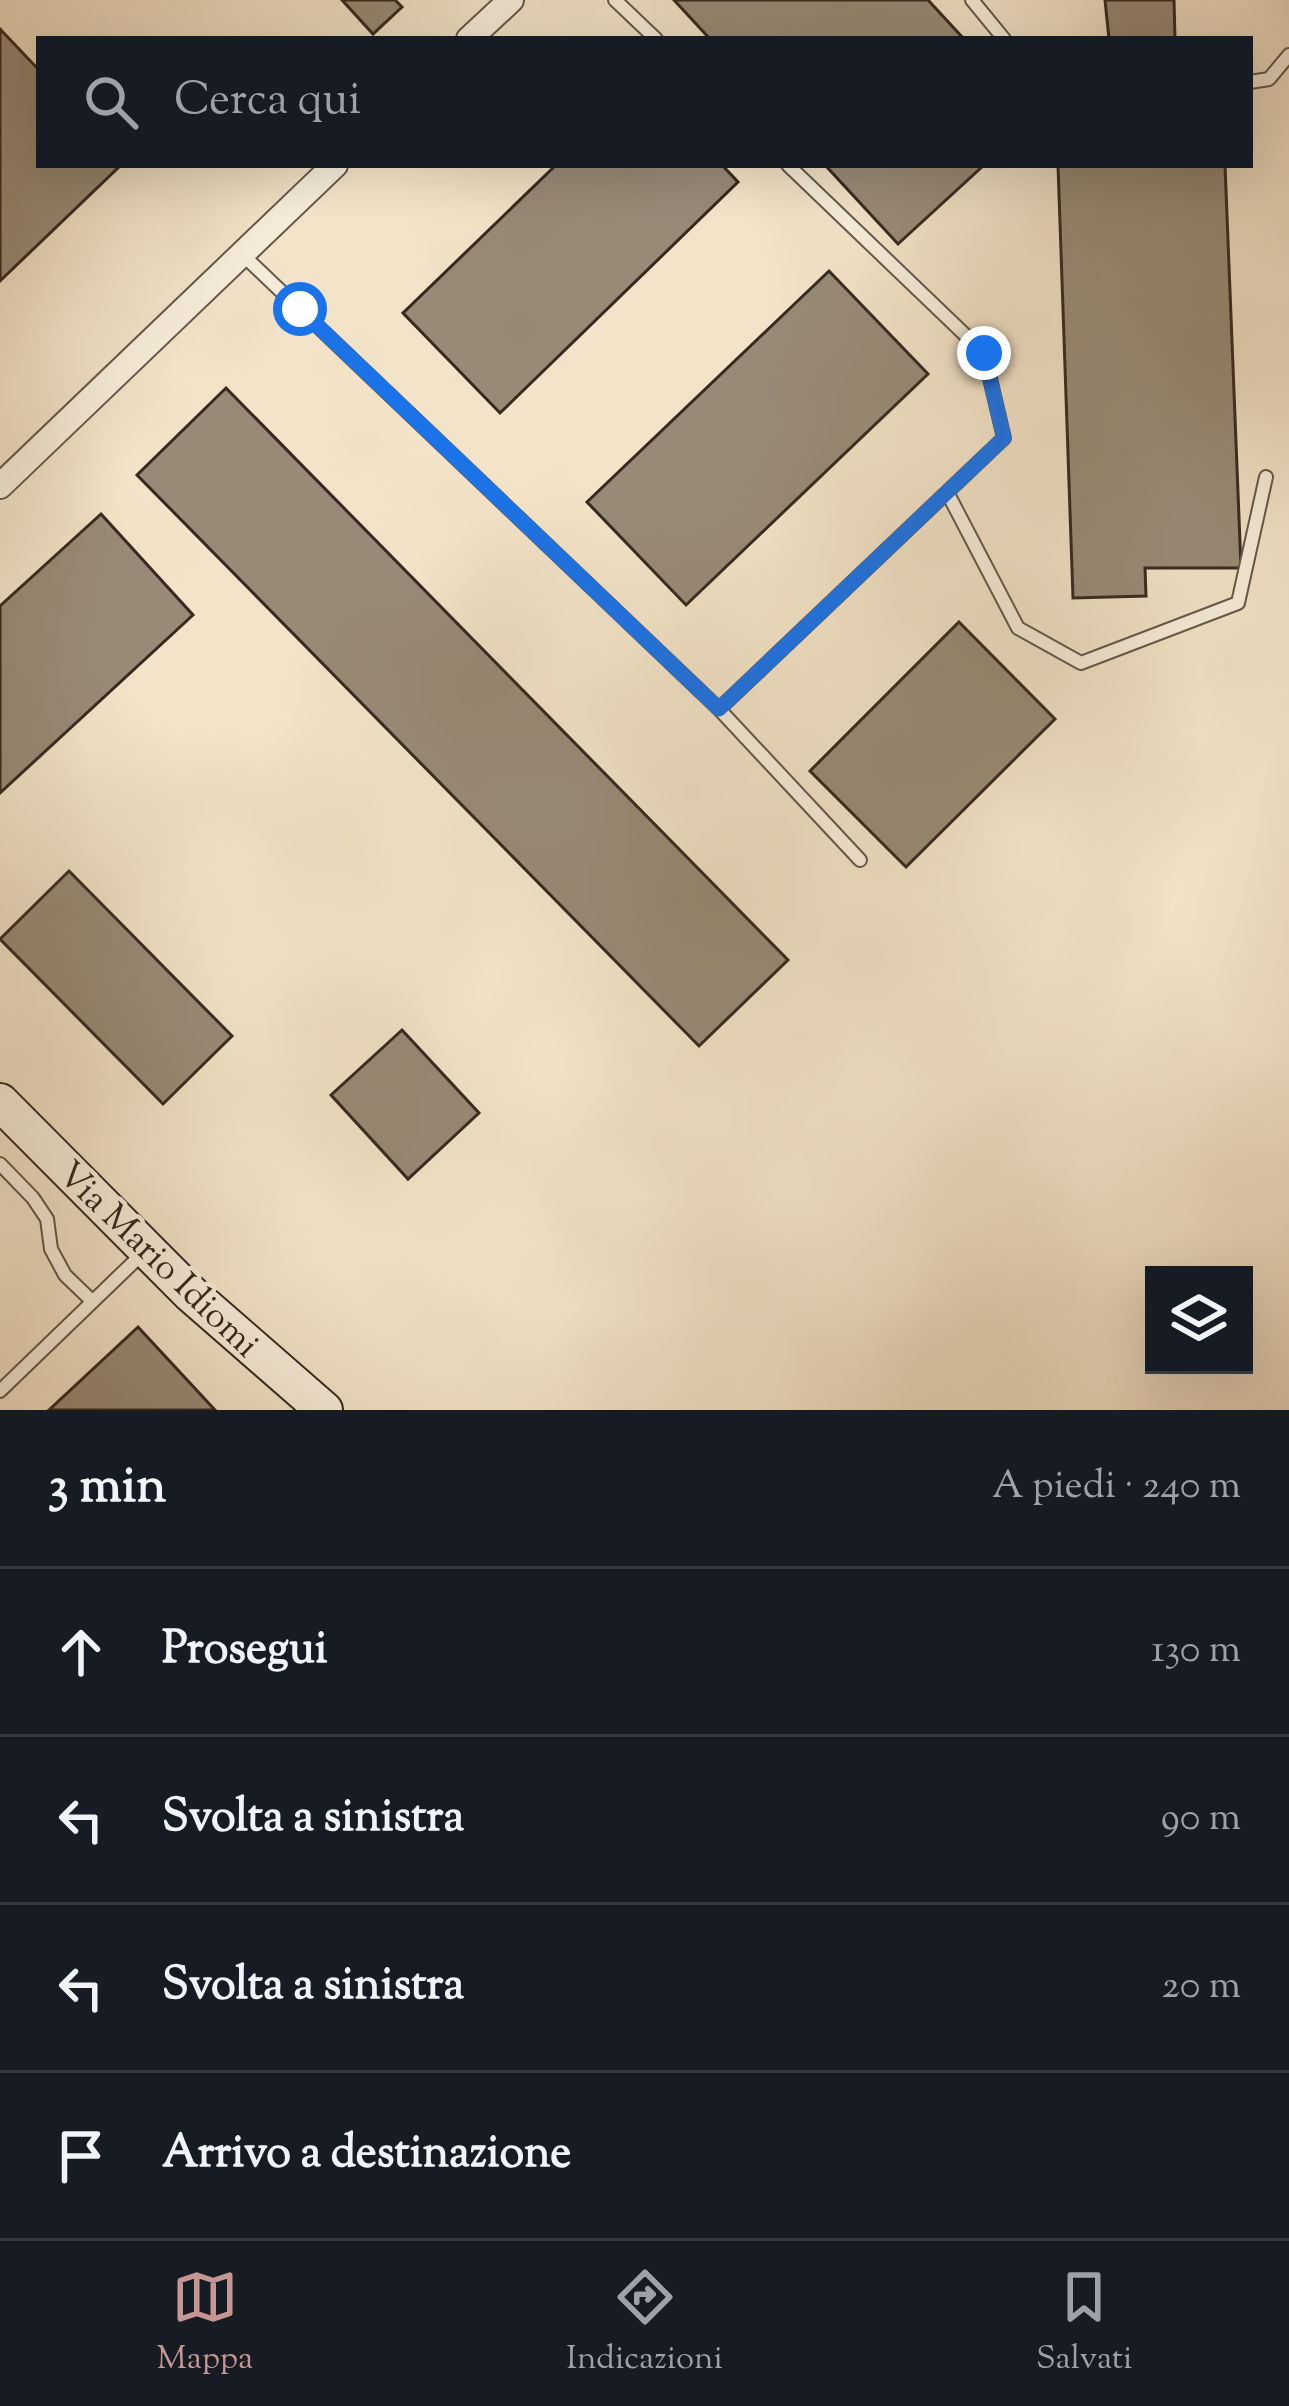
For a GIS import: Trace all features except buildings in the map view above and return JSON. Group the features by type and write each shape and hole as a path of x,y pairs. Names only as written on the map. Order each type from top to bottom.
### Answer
{"street":[{"path":"472,36 511,0"},
{"path":"0,486 332,168"},
{"name":"Via Mario Idiomi","path":"0,1102 191,1294 324,1410"}],"lane":[{"path":"615,0 653,36"},
{"path":"972,0 1002,36"},
{"path":"1253,82 1269,79 1289,55"},
{"path":"719,709 1004,438 984,353 791,168"},
{"path":"242,254 719,709 860,860"},
{"path":"947,492 1018,628 1081,663 1238,603 1266,477"},
{"path":"0,1164 47,1220 51,1249 65,1276 92,1301"},
{"path":"0,1391 147,1249"}],"route":[{"path":"300,309 719,709 1004,438 984,353"}]}
